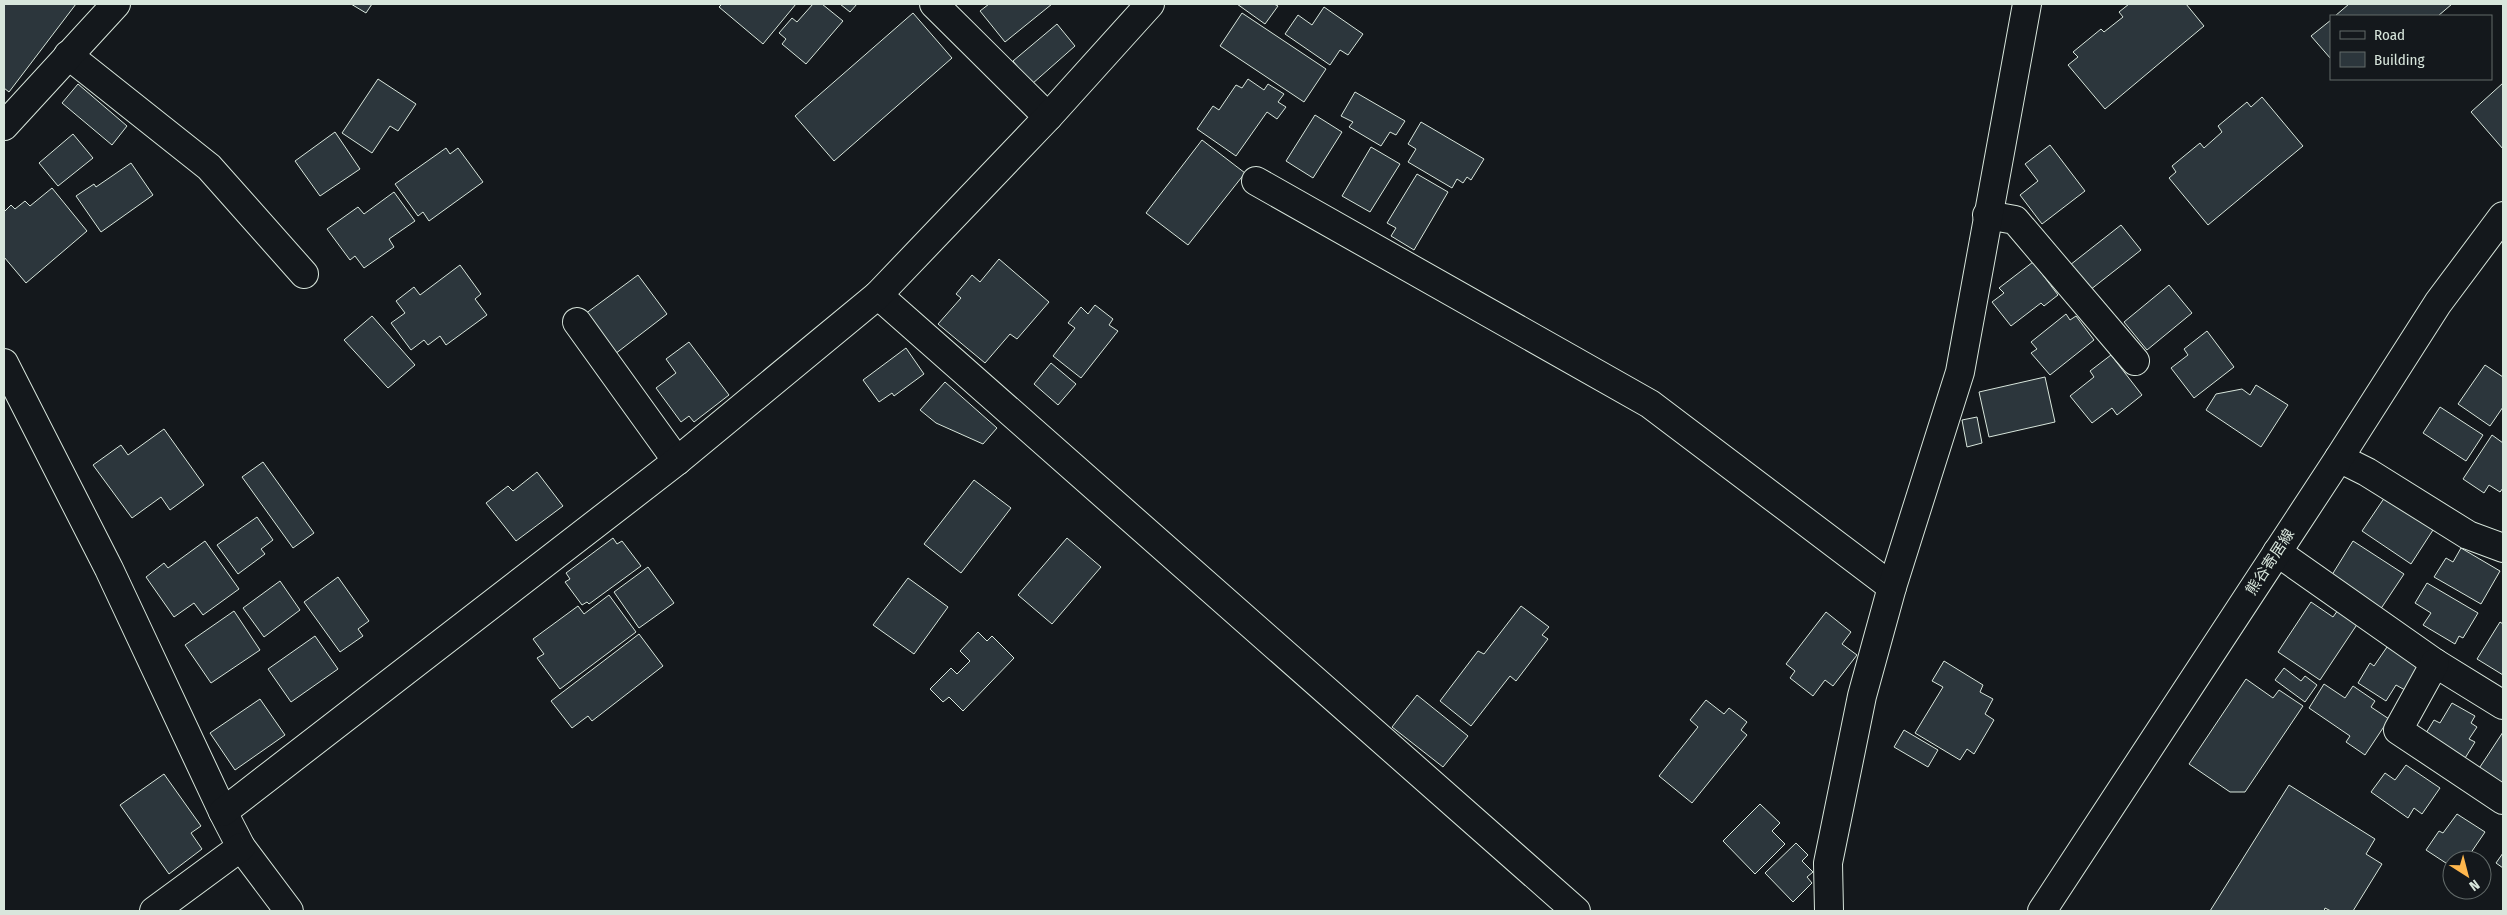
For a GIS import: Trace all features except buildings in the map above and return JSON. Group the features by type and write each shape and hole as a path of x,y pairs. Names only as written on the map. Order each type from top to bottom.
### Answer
{"street":[{"path":"4,126 116,4"},
{"path":"934,4 1048,117"},
{"path":"222,812 677,461 878,295 1048,117 1150,4"},
{"path":"1829,911 1828,863 1862,696 1892,587 1960,372 1987,215 2027,4"},
{"path":"68,55 209,167 304,274"},
{"path":"1256,181 1650,404 1892,587"},
{"path":"1987,215 2015,220 2135,361"},
{"name":"熊谷寄居線","path":"2042,911 2339,458 2438,303 2503,216"},
{"path":"878,295 1576,911"},
{"path":"577,322 677,461"},
{"path":"4,363 109,569 222,812 241,847 289,911"},
{"path":"2339,458 2367,472 2468,535 2503,548"},
{"path":"2277,552 2435,663 2503,705"},
{"path":"2435,663 2398,730 2503,800"},
{"path":"154,911 241,847"}]}
